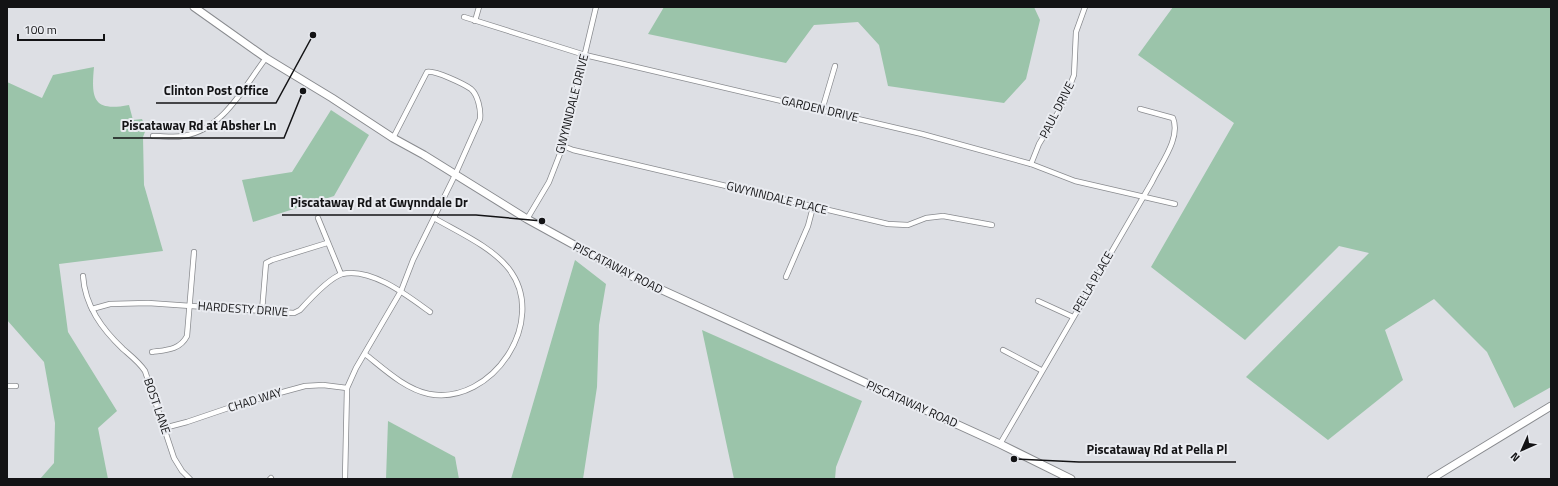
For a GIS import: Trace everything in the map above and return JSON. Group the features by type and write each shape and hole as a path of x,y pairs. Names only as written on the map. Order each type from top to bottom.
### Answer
{"main road":[{"name":"PISCATAWAY ROAD","path":"194,7 266,58 332,98 393,138 424,155 527,219 634,278 1000,444 1071,479"},
{"path":"1431,479 1551,406"}],"street":[{"path":"475,21 479,7"},
{"name":"GWYNNDALE DRIVE","path":"527,219 549,182 563,146 596,7"},
{"name":"PAUL DRIVE","path":"1031,164 1039,144 1062,106 1074,76 1076,32 1085,7"},
{"name":"GARDEN DRIVE","path":"464,18 585,55 922,134 1031,164 1063,177 1175,204"},
{"path":"153,136 183,137 196,133 214,123 231,106 266,58"},
{"path":"822,110 835,66"},
{"path":"345,479 347,388 356,368 401,291 413,260 455,175 480,119 476,96 471,89 436,72 427,72 393,138"},
{"name":"PELLA PLACE","path":"1000,444 1041,370 1142,197 1174,137 1176,128 1172,118 1140,109"},
{"name":"GWYNNDALE PLACE","path":"563,146 573,150 864,219 908,225 926,218 943,216 992,225"},
{"path":"786,276 808,226 813,207"},
{"path":"318,218 341,274 362,274 401,291 430,312"},
{"path":"365,354 402,382 416,390 429,394 447,396 464,391 484,381 499,367 515,343 522,323 522,304 516,281 510,270 496,256 434,218"},
{"path":"262,311 266,263 327,243"},
{"path":"152,352 175,348 185,340 191,306 194,252"},
{"name":"HARDESTY DRIVE","path":"92,309 110,304 133,303 288,313 300,310 324,287 341,274"},
{"name":"BOST LANE","path":"83,276 84,285 92,309 106,332 138,362 145,371 178,466 190,479"},
{"path":"1038,301 1073,317"},
{"path":"1003,350 1041,370"},
{"name":"CHAD WAY","path":"164,428 187,422 246,402 305,386 323,385 347,388"},
{"path":"7,386 16,386"}],"green space":[{"path":"664,7 1034,7 1040,20 1026,79 1004,103 888,86 879,45 858,22 814,25 786,63 648,34"},
{"path":"1173,7 1551,7 1551,387 1514,408 1487,352 1434,299 1385,330 1403,380 1328,440 1246,377 1369,253 1339,246 1245,340 1151,267 1234,123 1138,55"},
{"path":"94,67 93,87 94,95 97,101 108,107 129,105 133,120 142,119 146,129 143,137 144,185 163,251 59,264 68,332 117,411 98,428 108,479 40,479 54,463 55,423 44,362 7,320 7,82 42,98 53,75"},
{"path":"331,110 369,135 334,196 253,222 242,180 292,172"},
{"path":"575,260 606,284 599,325 597,387 583,479 511,479"},
{"path":"702,330 862,401 836,467 835,479 734,479"},
{"path":"388,421 455,457 459,479 386,479"}],"place":[{"name":"Clinton Post Office","path":"313,35"},
{"name":"Piscataway Rd at Absher Ln","path":"303,91"},
{"name":"Piscataway Rd at Gwynndale Dr","path":"542,221"},
{"name":"Piscataway Rd at Pella Pl","path":"1014,459"}]}
